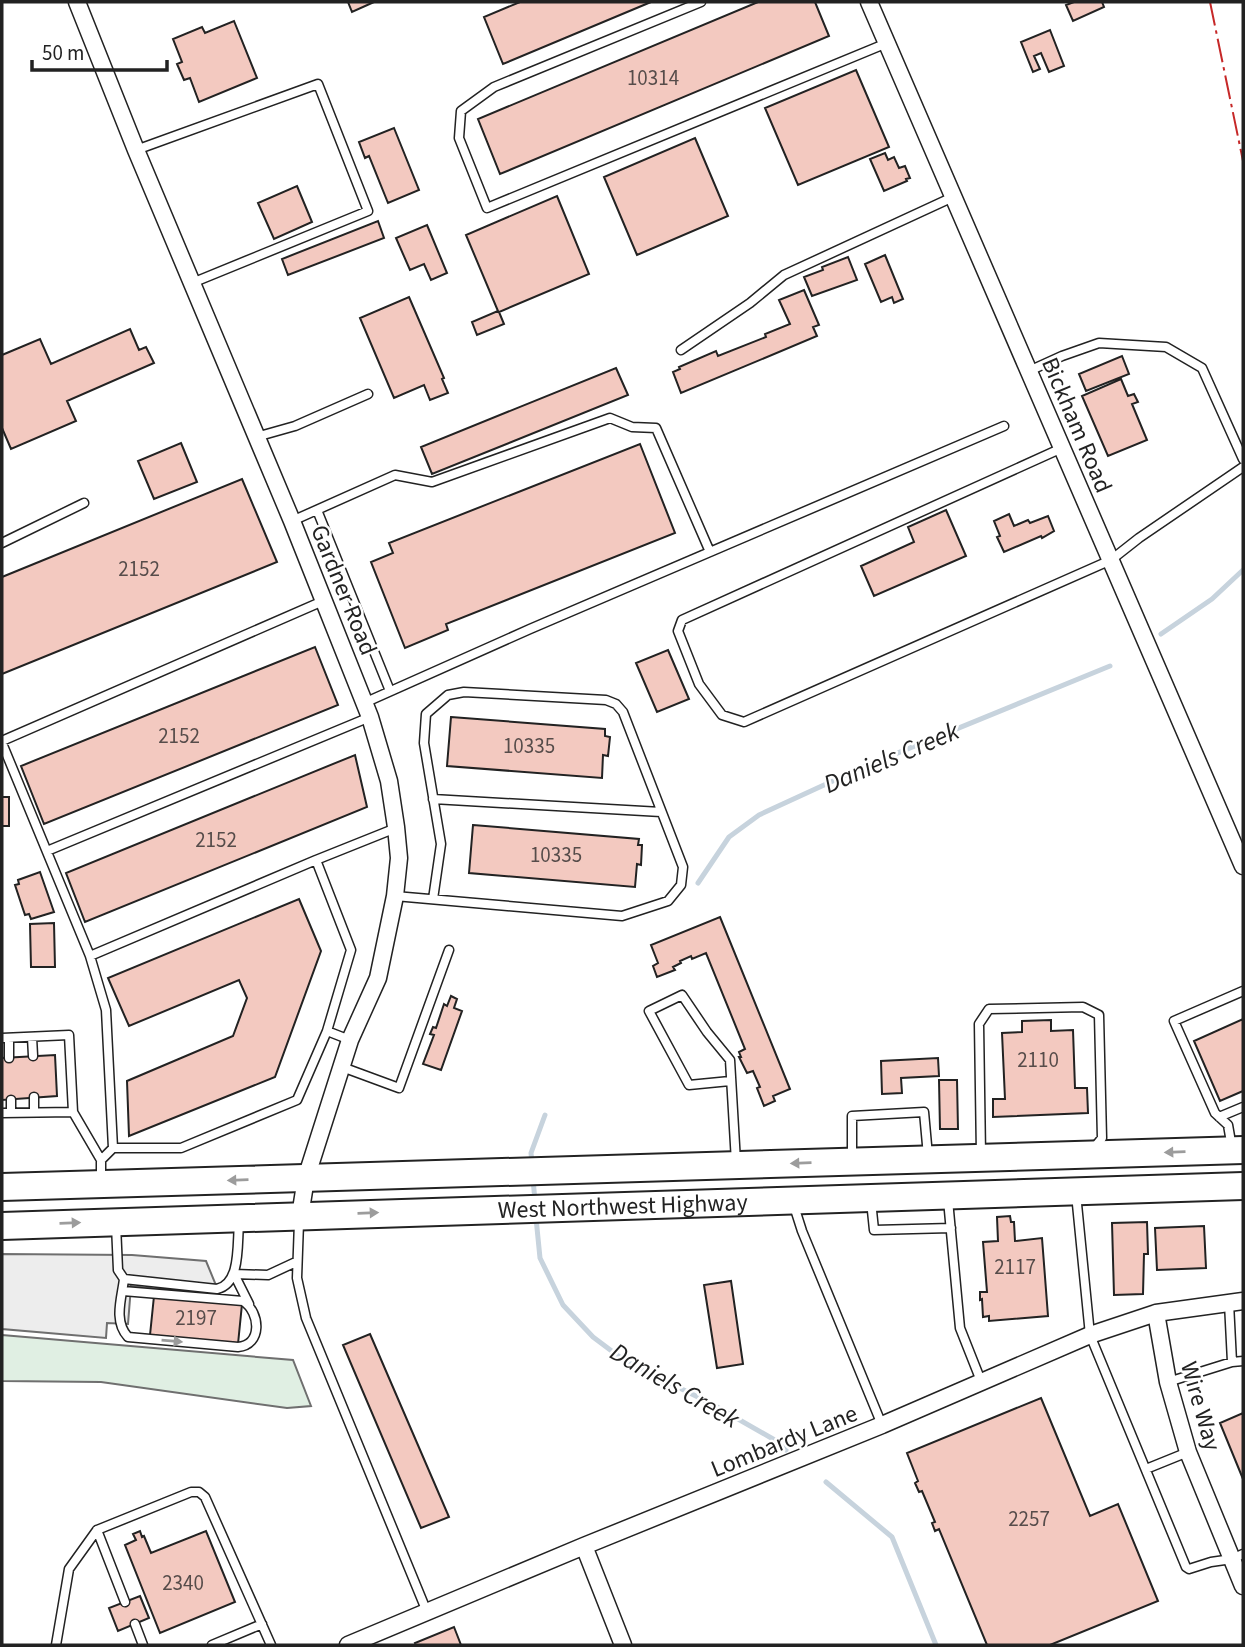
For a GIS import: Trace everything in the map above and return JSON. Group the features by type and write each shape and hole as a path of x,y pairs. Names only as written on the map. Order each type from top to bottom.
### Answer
{"main road":[{"name":"West Northwest Highway","path":"2,1187 101,1172 306,1178 1238,1150"},
{"path":"1083,1190 1088,1155"},
{"path":"852,1162 862,1198"},
{"name":"West Northwest Highway","path":"2,1226 1243,1186"}],"street":[{"name":"Gardner Road","path":"77,2 136,150 292,521 367,710 389,781 399,858 395,897 378,978 342,1066 306,1178 300,1216"},
{"name":"Bickham Road","path":"869,2 1243,866"},
{"name":"Lombardy Lane","path":"348,1645 882,1425 1090,1335 1156,1314 1236,1301"},
{"name":"Wire Way","path":"1156,1314 1168,1382 1188,1452 1238,1557 1243,1586"},
{"path":"584,1546 623,1645"}],"lane":[{"path":"701,2 494,87 461,111 459,138 487,208 887,43"},
{"path":"136,150 318,84 368,211 192,283"},
{"path":"681,350 750,303 784,275 953,197"},
{"path":"1029,371 1099,343 1166,347 1202,368 1243,459"},
{"path":"256,437 295,425 368,394"},
{"path":"292,521 395,475 432,482 610,418 632,427 656,428 710,551"},
{"path":"47,851 367,710 390,691 1004,426"},
{"path":"1062,448 682,620 678,631 699,684 722,715 744,722 1111,560 1243,467"},
{"path":"2,543 84,503"},
{"path":"317,510 390,691"},
{"path":"101,1172 113,1148 107,1010 90,956 2,742 323,601"},
{"path":"395,897 622,916 668,901 681,884 683,867 623,712 616,704 606,699 464,692 448,695 426,714 424,743 441,844 433,899"},
{"path":"433,799 661,812"},
{"path":"90,956 396,827"},
{"path":"113,1148 181,1148 297,1100 327,1031 351,950 316,860"},
{"path":"342,1066 400,1088 449,950"},
{"path":"1238,1150 1228,1125 1215,1113 1174,1021 1243,991"},
{"path":"730,1081 689,1086 649,1012 682,995 730,1060 737,1165"},
{"path":"981,1158 979,1024 989,1009 1083,1007 1099,1015 1102,1138 1088,1155"},
{"path":"327,1031 351,1040"},
{"path":"9,1058 5,1038 69,1035 73,1112 101,1172"},
{"path":"32,1037 33,1056"},
{"path":"34,1097 34,1112"},
{"path":"11,1100 6,1113 73,1112"},
{"path":"1219,1117 1243,1107"},
{"path":"852,1162 852,1116 924,1112 928,1159"},
{"path":"1083,1190 1090,1335 1186,1567 1189,1569 1238,1557"},
{"path":"947,1195 960,1328 981,1381"},
{"path":"862,1198 874,1230 951,1228"},
{"path":"792,1200 802,1231 882,1425"},
{"path":"300,1216 296,1262 306,1318 427,1612"},
{"path":"124,1279 222,1289 229,1284 234,1274 239,1217"},
{"path":"116,1222 118,1270 124,1279 119,1315 121,1327 128,1337 238,1347 250,1343 256,1328 254,1314 234,1274"},
{"path":"234,1274 268,1275 296,1262"},
{"path":"123,1291 243,1301 251,1307"},
{"path":"1232,1363 1230,1340 1236,1301"},
{"path":"1168,1382 1243,1361"},
{"path":"1146,1469 1188,1452"},
{"path":"56,1645 69,1569 97,1530 191,1492 199,1492 205,1497 271,1645"},
{"path":"97,1530 125,1602"},
{"path":"135,1624 143,1645"},
{"path":"212,1645 262,1624"}],"green space":[{"path":"2,1335 293,1360 311,1406 287,1408 101,1382 2,1381"}],"shaded area":[{"path":"2,1254 132,1255 206,1261 220,1295 131,1286 128,1324 107,1323 106,1338 2,1329"}],"building":[{"path":"348,2 374,2 352,12"},
{"path":"520,2 651,2 503,64 484,17"},
{"path":"758,2 815,2 829,36 500,174 478,119"},
{"path":"1074,2 1102,2 1104,7 1073,21 1066,5"},
{"path":"234,21 257,78 199,102 190,78 184,80 177,64 182,62 173,39 202,27 205,33"},
{"path":"1050,30 1064,66 1049,72 1041,53 1034,56 1040,69 1033,72 1021,42"},
{"path":"856,70 889,147 798,185 765,108"},
{"path":"394,128 419,190 388,203 369,156 365,158 359,142"},
{"path":"695,138 728,216 637,255 604,177"},
{"path":"885,153 888,160 894,157 899,168 905,166 910,178 884,191 870,159"},
{"path":"297,186 312,222 274,239 258,203"},
{"path":"557,196 589,274 499,312 504,324 477,335 472,322 498,311 466,235"},
{"path":"378,221 384,238 288,275 282,259"},
{"path":"427,225 447,273 431,280 424,264 410,270 396,238"},
{"path":"885,255 903,299 894,303 892,297 881,302 865,264"},
{"path":"848,257 857,280 812,296 804,277"},
{"path":"804,290 819,325 813,327 817,336 681,393 673,372 716,351 718,356 766,337 765,334 790,324 779,300"},
{"path":"409,297 448,393 430,400 424,385 394,398 360,318"},
{"path":"130,329 139,350 146,347 154,363 67,401 76,421 11,449 2,428 2,355 40,339 51,364"},
{"path":"1122,356 1129,374 1086,391 1079,374"},
{"path":"616,368 628,395 432,474 421,447"},
{"path":"1121,379 1128,396 1134,394 1138,402 1132,404 1147,440 1108,456 1082,396"},
{"path":"181,443 197,482 154,499 138,461"},
{"path":"640,444 675,533 446,624 448,630 405,648 371,562 393,553 389,543"},
{"path":"242,479 277,562 2,674 2,577"},
{"path":"946,510 966,556 874,596 861,566 914,542 908,527"},
{"path":"1009,514 1014,526 1048,516 1054,531 1004,552 994,521"},
{"path":"315,647 338,705 44,824 21,766"},
{"path":"668,650 689,699 657,712 636,663"},
{"path":"451,717 605,729 605,736 610,737 608,756 603,755 602,778 447,766"},
{"path":"355,755 367,807 85,922 66,873"},
{"path":"2,797 9,797 9,826 2,826"},
{"path":"473,825 639,839 638,845 642,845 641,865 637,864 635,887 469,873"},
{"path":"40,872 54,912 31,919 29,914 25,915 15,885 19,884 18,880"},
{"path":"299,899 321,951 275,1077 129,1136 127,1081 233,1036 247,998 239,980 129,1026 108,978"},
{"path":"720,917 790,1089 773,1096 775,1101 764,1106 753,1071 747,1073 739,1057 739,1052 745,1049 706,953 680,961 681,963 673,967 675,970 657,977 653,966 658,963 651,945"},
{"path":"54,923 55,967 31,967 30,924"},
{"path":"451,996 457,999 454,1008 462,1011 441,1070 423,1064 434,1035 430,1034 433,1027 436,1028 444,1004 447,1006"},
{"path":"1243,1019 1243,1091 1220,1101 1194,1041"},
{"path":"1051,1020 1051,1031 1073,1030 1075,1088 1087,1088 1088,1113 993,1117 993,1099 1005,1099 1002,1033 1022,1032 1022,1021"},
{"path":"55,1055 57,1096 2,1100 2,1058"},
{"path":"938,1058 939,1076 901,1078 902,1093 882,1094 881,1061"},
{"path":"939,1080 957,1080 958,1129 940,1129"},
{"path":"1010,1216 1011,1222 1014,1222 1015,1241 1042,1238 1048,1316 989,1321 989,1316 983,1317 982,1299 980,1300 980,1292 987,1292 983,1242 998,1241 997,1217"},
{"path":"1147,1222 1148,1254 1144,1254 1143,1294 1114,1295 1112,1223"},
{"path":"1204,1226 1206,1268 1157,1270 1155,1228"},
{"path":"731,1281 743,1364 717,1368 704,1285"},
{"path":"154,1296 242,1304 238,1344 150,1335"},
{"path":"370,1334 449,1517 421,1528 343,1345"},
{"path":"1041,1398 1090,1516 1118,1504 1158,1601 1050,1645 987,1645 939,1529 935,1531 932,1523 935,1522 922,1491 919,1492 915,1483 918,1481 907,1453"},
{"path":"1243,1413 1243,1479 1220,1423"},
{"path":"140,1531 151,1553 206,1531 235,1602 160,1633 125,1545 136,1540 133,1534"},
{"path":"140,1596 149,1618 118,1631 109,1608"},
{"path":"454,1627 461,1645 415,1643"}],"waterway":[{"name":"Daniels Creek","path":"1161,634 1212,599 1243,570"},
{"name":"Daniels Creek","path":"698,883 729,837 759,815 861,768 1110,666"},
{"name":"Daniels Creek","path":"532,1163 531,1153 545,1115"},
{"name":"Daniels Creek","path":"533,1179 535,1201"},
{"name":"Daniels Creek","path":"536,1218 540,1258 563,1305 593,1337 625,1361 710,1403 773,1439 786,1450"},
{"name":"Daniels Creek","path":"826,1482 892,1537 936,1645"}],"power":[{"path":"1210,2 1243,161"}]}
